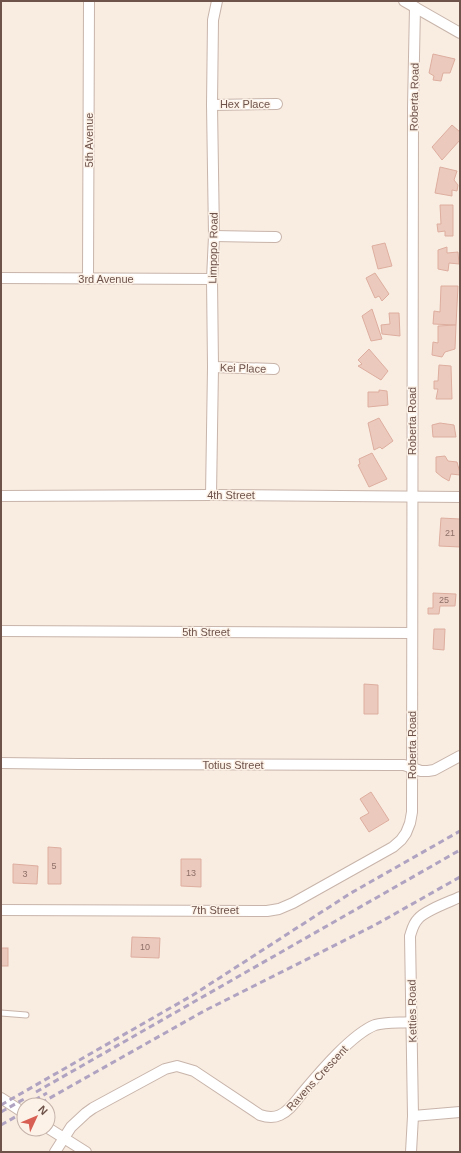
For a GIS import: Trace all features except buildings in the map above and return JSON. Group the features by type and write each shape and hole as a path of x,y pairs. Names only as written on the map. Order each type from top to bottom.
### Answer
{"street":[{"name":"5th Avenue","path":"88,279 89,1"},
{"name":"Limpopo Road","path":"211,495 213,367 212,279 214,236 212,105 213,20 217,1"},
{"path":"404,1 460,33"},
{"name":"Roberta Road","path":"406,833 412,812 413,107 415,7"},
{"name":"Hex Place","path":"212,105 277,104"},
{"path":"214,236 276,237"},
{"name":"3rd Avenue","path":"1,278 212,279"},
{"name":"Kei Place","path":"213,367 274,369"},
{"name":"4th Street","path":"1,496 211,495 460,497"},
{"name":"5th Street","path":"1,631 412,633"},
{"name":"Totius Street","path":"1,763 404,765 428,772 460,756"},
{"name":"7th Street","path":"1,910 267,911 293,903 393,847 406,833"},
{"name":"Ketties Road","path":"411,1152 413,1116 410,936 416,922 421,916 460,897"},
{"name":"Ravens Crescent","path":"55,1152 63,1138 78,1120 93,1108 165,1069 177,1066 194,1071 260,1114 267,1117 276,1117 286,1112 322,1071 358,1036 376,1025 412,1022"},
{"path":"1,1098 16,1108"},
{"path":"413,1116 460,1112"},
{"path":"56,1133 86,1152"}],"lane":[{"path":"1,1013 26,1015"}],"railway":[{"path":"1,1105 193,995 351,893 460,831"},
{"path":"36,1092 460,850"},
{"path":"52,1097 204,1011 375,925 460,877"},
{"path":"40,1097 47,1093"},
{"path":"1,1112 16,1104"},
{"path":"1,1125 16,1117"}]}
